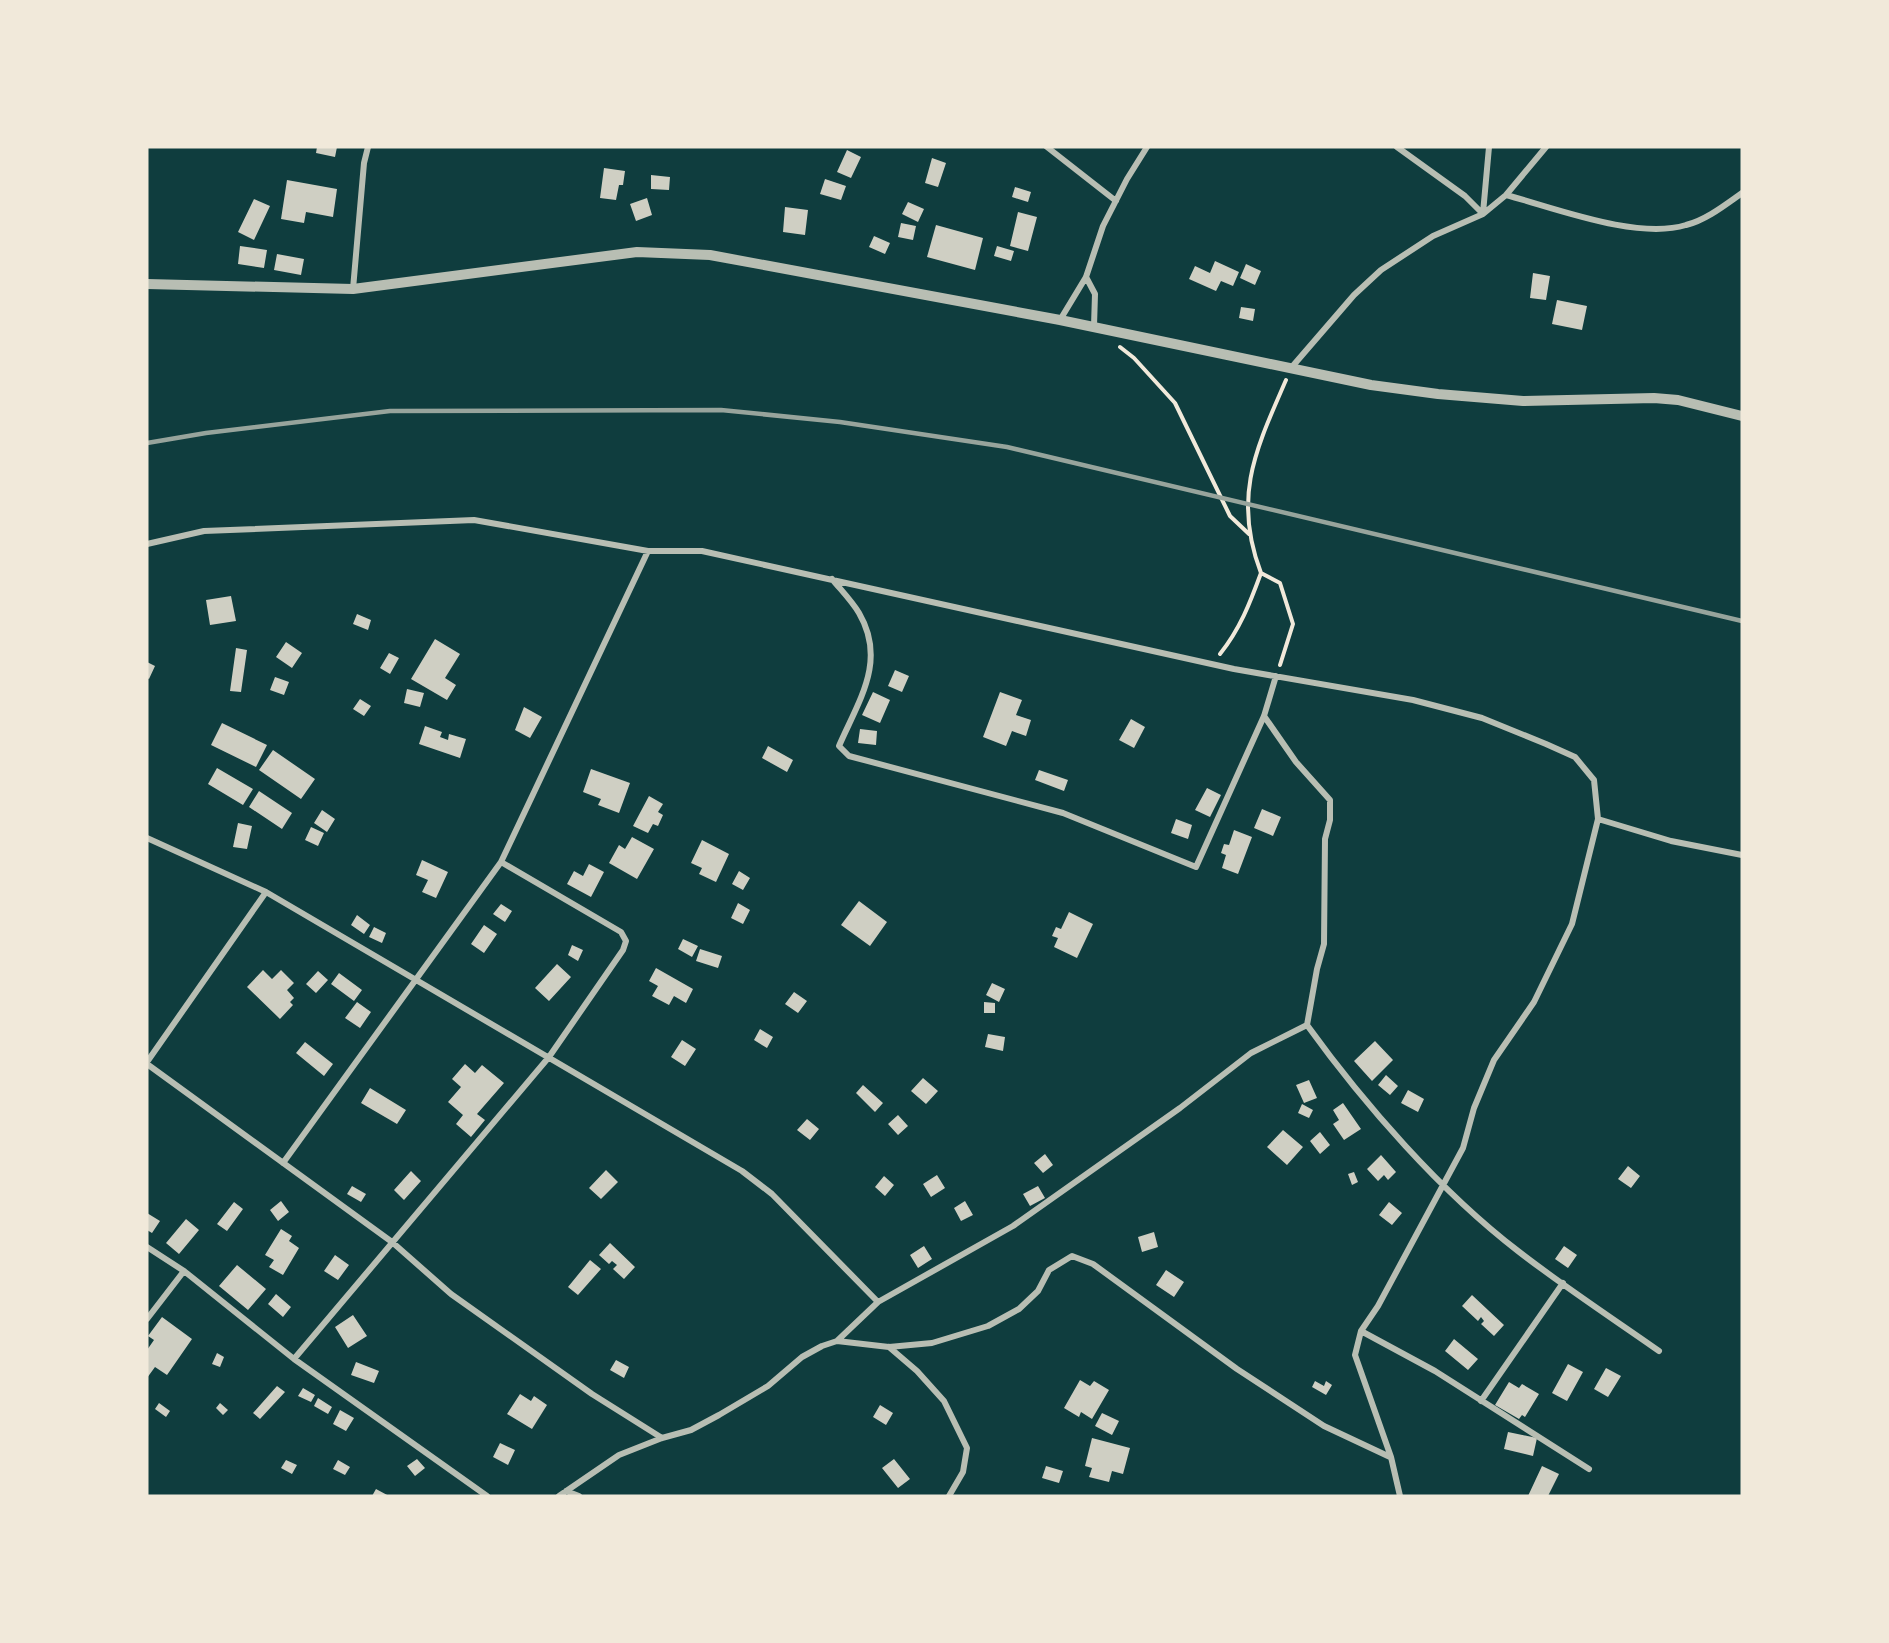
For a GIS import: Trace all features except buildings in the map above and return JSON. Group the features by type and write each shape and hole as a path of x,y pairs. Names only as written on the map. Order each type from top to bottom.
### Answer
{"street":[{"path":"353,289 364,163 368,147"},
{"path":"1047,147 1116,201"},
{"path":"1060,320 1086,277 1103,226 1147,147"},
{"path":"1397,147 1465,196 1483,214"},
{"path":"1483,214 1489,147"},
{"path":"1291,368 1354,296 1381,270 1433,236 1483,214 1506,195 1546,147"},
{"path":"1506,195 1623,226 1656,230 1687,225 1742,193"},
{"path":"147,284 353,289 637,252 710,255 1094,326 1371,385 1438,394 1523,401 1653,398 1678,400 1742,416"},
{"path":"1086,277 1095,294 1094,326"},
{"path":"147,544 204,531 474,520 648,551 702,551 1212,664 1413,700 1482,718 1575,757 1594,780 1598,819 1572,924 1534,1002 1494,1060 1474,1108 1463,1148 1378,1306 1360,1331 1355,1355 1391,1457 1399,1495"},
{"path":"283,1163 501,862 648,551"},
{"path":"832,579 859,613 871,648 872,670 840,746 849,756 1063,813 1181,863 1196,867 1264,717 1275,676"},
{"path":"1264,717 1296,762 1330,800 1330,820 1325,839 1324,944 1307,1025 1374,1108 1442,1184 1518,1251 1659,1351"},
{"path":"1598,819 1671,841 1742,855"},
{"path":"147,838 266,892 742,1172 772,1194 878,1302"},
{"path":"294,1359 549,1057 627,941 621,932 501,862"},
{"path":"266,892 147,1063 392,1242 460,1300 592,1394 662,1438"},
{"path":"559,1496 619,1455 662,1438 691,1430 768,1386 802,1357 837,1341 878,1302 1013,1226 1180,1108 1251,1053 1307,1025"},
{"path":"147,1247 184,1271 294,1359 487,1496"},
{"path":"837,1341 854,1341 889,1347 932,1343 988,1326 1019,1309 1038,1291 1049,1270 1072,1256 1093,1264 1237,1369 1324,1426 1391,1457"},
{"path":"147,1319 184,1271"},
{"path":"1480,1401 1563,1283"},
{"path":"1360,1331 1435,1371 1589,1469"},
{"path":"889,1347 917,1371 944,1401 967,1448 963,1472 949,1496"},
{"path":"566,1491 579,1496"}],"path":[{"path":"1118,345 1134,358 1175,403 1230,516 1250,535"},
{"path":"1275,676 1293,624 1280,583 1261,573 1250,546 1249,475 1291,368"},
{"path":"1212,664 1236,634 1261,573"}],"railway":[{"path":"147,443 206,433 390,411 721,410 840,422 1007,447 1742,621"}]}
